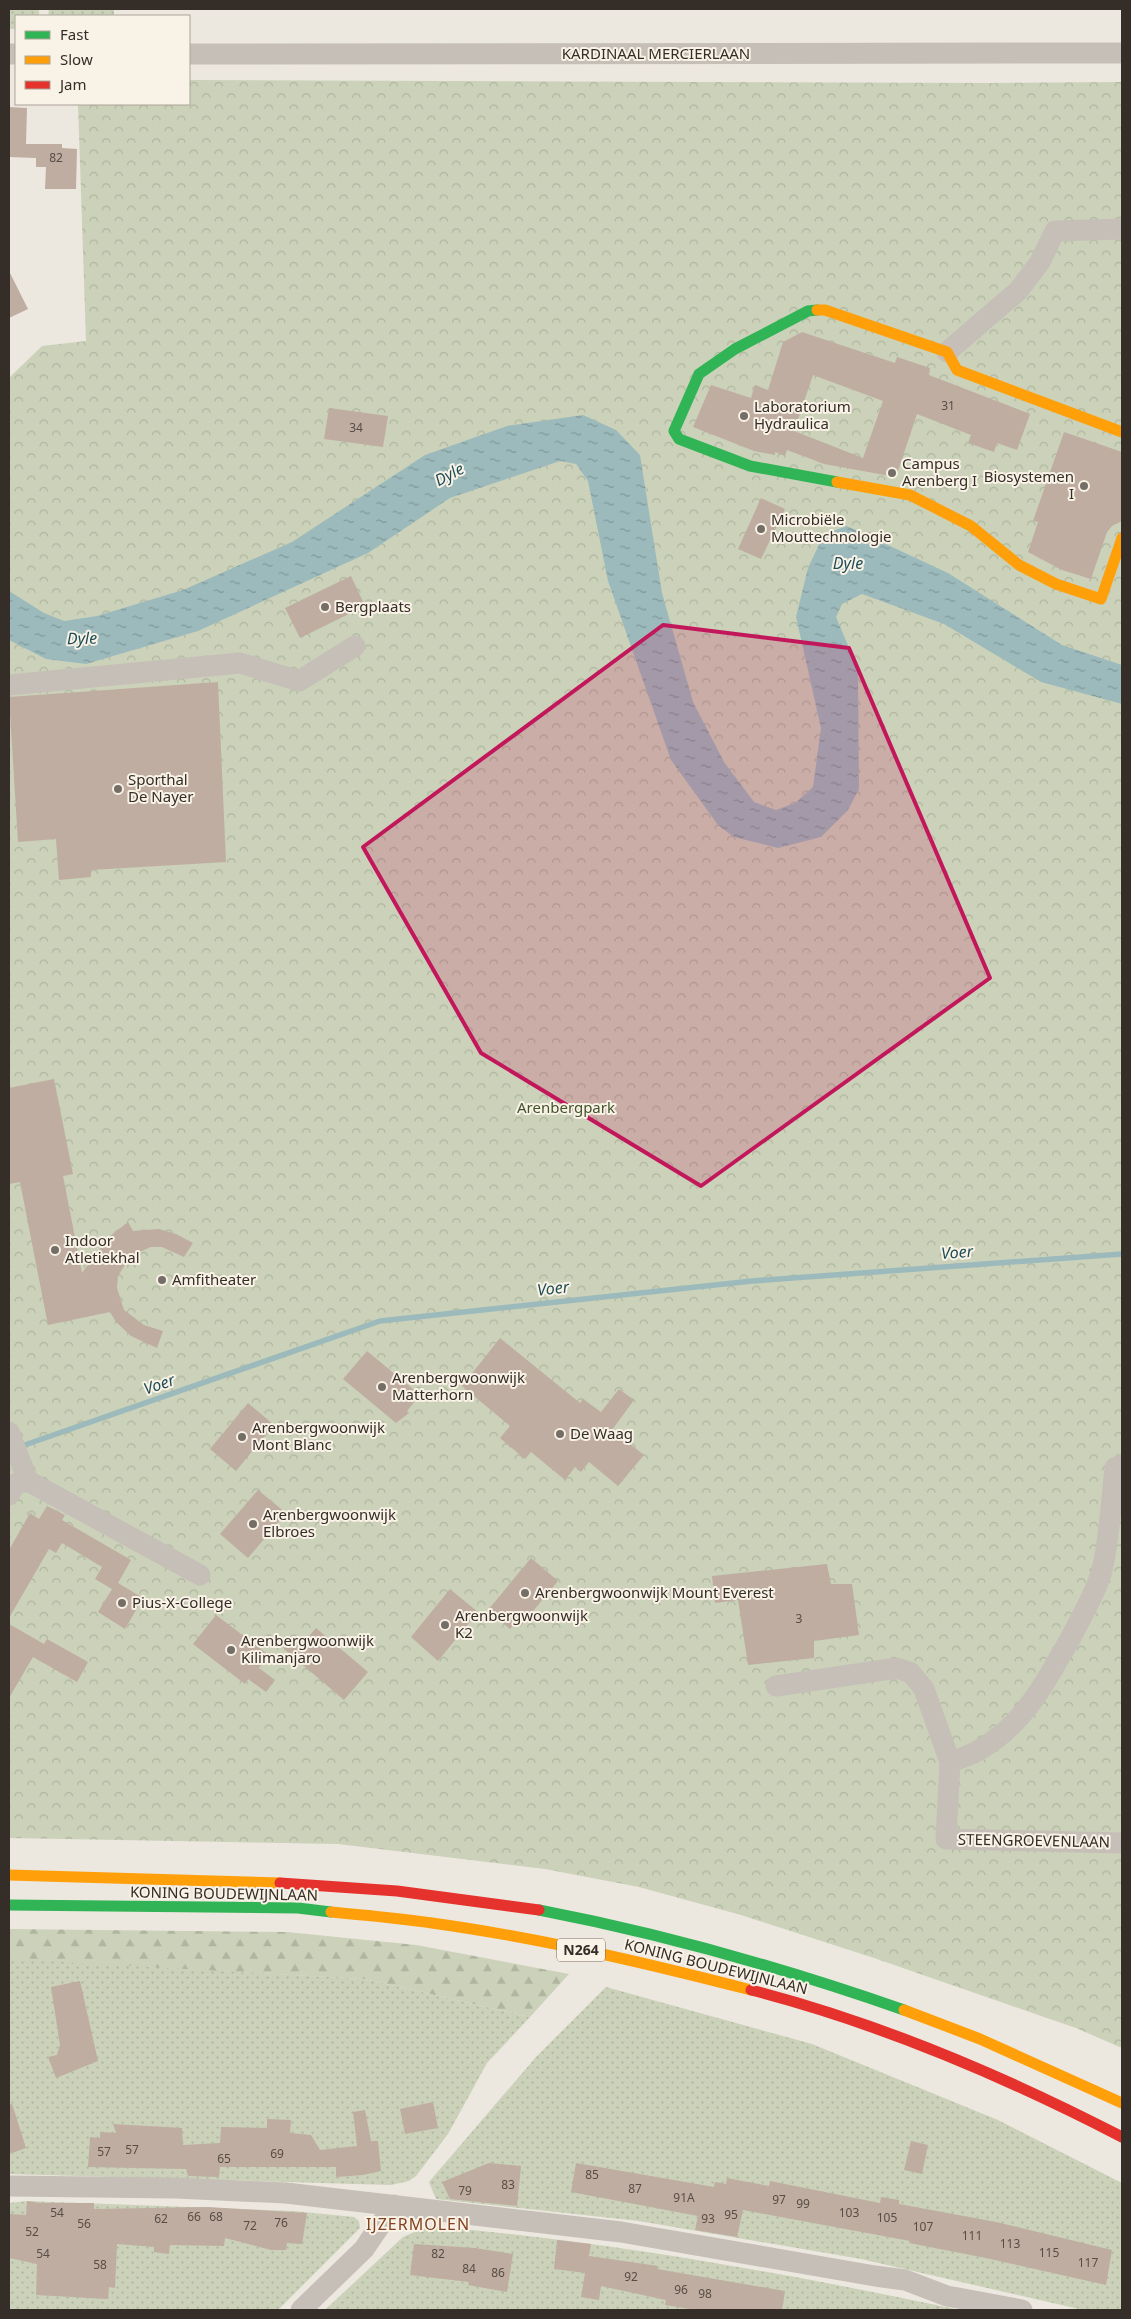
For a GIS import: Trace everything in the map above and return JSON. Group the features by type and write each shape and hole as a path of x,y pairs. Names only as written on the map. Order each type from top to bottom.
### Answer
{"main road":[{"path":"1122,432 957,370 946,352 825,310 808,311 735,349 699,374 674,431 678,439 750,466 910,495 971,526 1019,564 1056,584 1101,599 1122,538"},
{"name":"KONING BOUDEWIJNLAAN","path":"9,1875 236,1879 343,1887 448,1897 528,1908 637,1930 828,1984 893,2007 995,2046 1122,2102"},
{"name":"KONING BOUDEWIJNLAAN","path":"9,1905 298,1908 432,1923 544,1942 668,1969 810,2005 905,2039 992,2075 1062,2106 1122,2137"}],"street":[{"name":"KARDINAAL MERCIERLAAN","path":"190,54 1122,53"},
{"path":"946,352 1018,291 1040,262 1055,231 1122,229"},
{"path":"9,685 240,664 299,681 355,646"},
{"path":"9,1432 25,1474 200,1575"},
{"path":"776,1686 897,1668 911,1673 924,1689 950,1762 967,1758 1014,1724 1041,1691 1082,1616 1102,1570 1115,1468 1122,1465"},
{"path":"9,1495 15,1484 25,1474"},
{"name":"STEENGROEVENLAAN","path":"950,1762 946,1839 1122,1843"},
{"path":"9,2186 194,2188 286,2193 621,2232 875,2276 899,2278 921,2284 947,2296 1022,2310"},
{"path":"301,2310 364,2249 394,2205"}],"highlighted area":[{"path":"663,625 849,648 990,978 701,1186 481,1053 363,847"}],"green space":[{"path":"9,9 39,9 39,15 15,15 15,29 9,29"},
{"path":"49,9 114,9 114,15 48,15"},
{"name":"Arenbergpark","path":"190,80 1122,82 1122,2048 1076,2028 874,1958 741,1915 639,1887 545,1869 338,1844 9,1838 9,378 42,346 86,341 78,105 190,105"},
{"path":"9,1929 287,1932 416,1945 569,1974 530,2017 365,1979 9,1960"},
{"path":"9,1959 365,1979 530,2017 487,2063 448,2134 416,2176 409,2181 391,2185 9,2174"},
{"path":"606,1987 812,2044 998,2120 1122,2183 1122,2310 1083,2310 861,2259 639,2221 436,2199 429,2182 536,2057"},
{"path":"27,2201 293,2211 354,2217 359,2221 360,2228 278,2310 9,2310 9,2203"},
{"path":"429,2226 496,2232 630,2249 828,2283 960,2310 325,2310 403,2237"}],"water":[{"name":"Dyle","path":"583,415 616,430 640,455 662,593 693,702 724,762 754,802 776,810 795,803 813,787 821,728 796,617 808,568 824,534 847,526 948,573 1062,645 1122,665 1122,704 1041,682 944,624 862,594 842,604 836,617 858,669 859,789 848,810 821,837 778,848 734,837 718,825 671,760 608,581 588,481 576,464 560,461 450,498 368,553 198,631 86,664 46,659 9,640 9,591 44,613 64,621 97,616 183,590 292,542 425,455 507,426"}],"building":[{"path":"9,107 27,108 26,144 62,144 62,148 77,149 76,189 45,189 46,167 36,167 36,158 9,157"},
{"path":"9,271 28,309 9,318"},
{"path":"802,332 895,363 897,357 930,368 929,375 1030,414 1017,450 997,443 994,452 968,443 971,435 917,414 896,477 824,464 787,450 785,456 775,452 775,455 754,451 693,427 711,385 751,398 755,385 768,390 783,342","holes":["813,375 883,401 863,458 794,431"]},
{"path":"329,408 388,416 383,447 324,439"},
{"name":"Biosystemen I","path":"1064,432 1122,452 1122,521 1112,526 1107,532 1091,579 1062,570 1028,552 1038,522 1033,521"},
{"name":"Microbiële Mouttechnologie","path":"761,498 785,509 761,559 738,549"},
{"name":"Bergplaats","path":"351,576 365,606 300,638 285,608"},
{"name":"Sporthal De Nayer","path":"218,682 226,862 91,870 91,877 59,880 56,839 18,842 9,697"},
{"name":"Indoor Atletiekhal","path":"54,1079 73,1174 63,1176 82,1273 109,1237 128,1222 133,1231 159,1229 176,1234 193,1243 184,1257 162,1247 151,1247 139,1252 125,1265 118,1276 117,1288 124,1310 144,1325 163,1331 157,1348 131,1336 116,1322 110,1312 48,1325 20,1182 9,1184 9,1088"},
{"name":"De Waag","path":"500,1338 580,1403 583,1399 601,1412 619,1389 634,1400 612,1430 644,1455 618,1486 589,1462 581,1472 575,1467 565,1480 531,1452 525,1459 500,1438 510,1426 462,1386"},
{"name":"Arenbergwoonwijk Matterhorn","path":"367,1351 420,1395 407,1411 409,1413 396,1423 343,1379"},
{"name":"Arenbergwoonwijk Mont Blanc","path":"248,1403 274,1425 236,1471 210,1449"},
{"name":"Arenbergwoonwijk Elbroes","path":"258,1490 286,1513 248,1558 220,1534"},
{"name":"Pius-X-College","path":"47,1506 65,1515 62,1520 131,1560 118,1583 143,1598 125,1629 98,1612 112,1589 95,1579 102,1567 62,1543 56,1553 49,1549 9,1618 9,1550 30,1513 39,1519"},
{"name":"Arenbergwoonwijk Mount Everest","path":"531,1558 558,1581 520,1627 515,1623 510,1629 488,1610"},
{"path":"827,1564 831,1584 852,1584 859,1635 814,1641 814,1658 748,1665 738,1600 715,1603 712,1576"},
{"name":"Arenbergwoonwijk K2","path":"450,1589 478,1612 438,1661 411,1637"},
{"name":"Arenbergwoonwijk Kilimanjaro","path":"216,1615 269,1655 259,1668 275,1680 266,1692 248,1679 245,1684 193,1644"},
{"path":"9,1624 44,1644 47,1639 88,1662 77,1682 33,1657 9,1698"},
{"path":"316,1628 368,1672 344,1700 284,1649 295,1636 303,1643"},
{"path":"80,1981 98,2061 56,2078 48,2057 57,2055 60,2045 51,1987"},
{"path":"433,2102 438,2128 405,2134 400,2109"},
{"path":"12,2104 26,2148 9,2154 9,2105"},
{"path":"365,2110 371,2141 378,2141 381,2171 363,2175 336,2177 336,2167 220,2167 219,2177 188,2176 186,2169 88,2167 90,2137 100,2138 100,2132 116,2133 113,2124 182,2128 183,2145 220,2143 221,2127 267,2128 267,2119 291,2120 290,2133 311,2135 320,2150 357,2146 353,2112"},
{"path":"911,2141 928,2145 922,2174 904,2170"},
{"path":"489,2163 521,2166 517,2206 450,2199 442,2182"},
{"path":"576,2163 714,2187 715,2182 726,2184 727,2178 769,2186 770,2181 880,2203 881,2197 899,2200 899,2204 996,2222 1112,2250 1106,2285 909,2243 910,2241 743,2210 737,2237 695,2230 698,2216 571,2192"},
{"path":"27,2201 41,2203 94,2203 94,2209 208,2207 307,2213 302,2244 287,2243 286,2250 271,2250 225,2238 224,2246 170,2245 169,2254 154,2252 154,2247 117,2244 115,2288 109,2287 108,2299 36,2295 37,2264 9,2258 9,2214 26,2215"},
{"path":"557,2240 591,2244 589,2256 658,2266 657,2269 785,2291 782,2310 696,2310 665,2305 666,2300 601,2286 599,2300 581,2297 585,2273 554,2269"},
{"path":"414,2244 475,2248 513,2254 507,2292 468,2285 469,2282 410,2275"}],"waterway":[{"name":"Voer","path":"19,1447 380,1321 752,1281 1122,1254"}],"traffic: fast":[{"path":"817,310 808,311 735,349 699,374 674,431 679,439 750,466 837,482"},
{"path":"9,1905 298,1908 331,1912"},
{"path":"539,1910 586,1919 723,1953 814,1980 904,2010"}],"traffic: slow":[{"path":"817,310 825,310 947,352 957,370 1122,432"},
{"path":"837,482 910,495 971,526 1019,565 1056,584 1101,599 1122,538"},
{"path":"9,1875 280,1883"},
{"path":"331,1912 420,1921 513,1936 632,1961 751,1990"},
{"path":"904,2010 980,2039 1122,2103"}],"traffic: jam":[{"path":"280,1883 397,1891 539,1910"},
{"path":"751,1990 847,2018 941,2053 987,2072 1122,2137"}],"place":[{"name":"Laboratorium Hydraulica","path":"744,416"},
{"name":"Campus Arenberg I","path":"892,473"},
{"name":"Biosystemen I","path":"1084,486"},
{"name":"Microbiële Mouttechnologie","path":"761,529"},
{"name":"Bergplaats","path":"325,607"},
{"name":"Sporthal De Nayer","path":"118,789"},
{"name":"Indoor Atletiekhal","path":"55,1250"},
{"name":"Amfitheater","path":"162,1280"},
{"name":"Arenbergwoonwijk Matterhorn","path":"382,1387"},
{"name":"De Waag","path":"560,1434"},
{"name":"Arenbergwoonwijk Mont Blanc","path":"242,1437"},
{"name":"Arenbergwoonwijk Elbroes","path":"253,1524"},
{"name":"Arenbergwoonwijk Mount Everest","path":"525,1593"},
{"name":"Pius-X-College","path":"122,1603"},
{"name":"Arenbergwoonwijk K2","path":"445,1625"},
{"name":"Arenbergwoonwijk Kilimanjaro","path":"231,1650"}],"district":[{"name":"IJZERMOLEN","path":"418,2224"}]}
